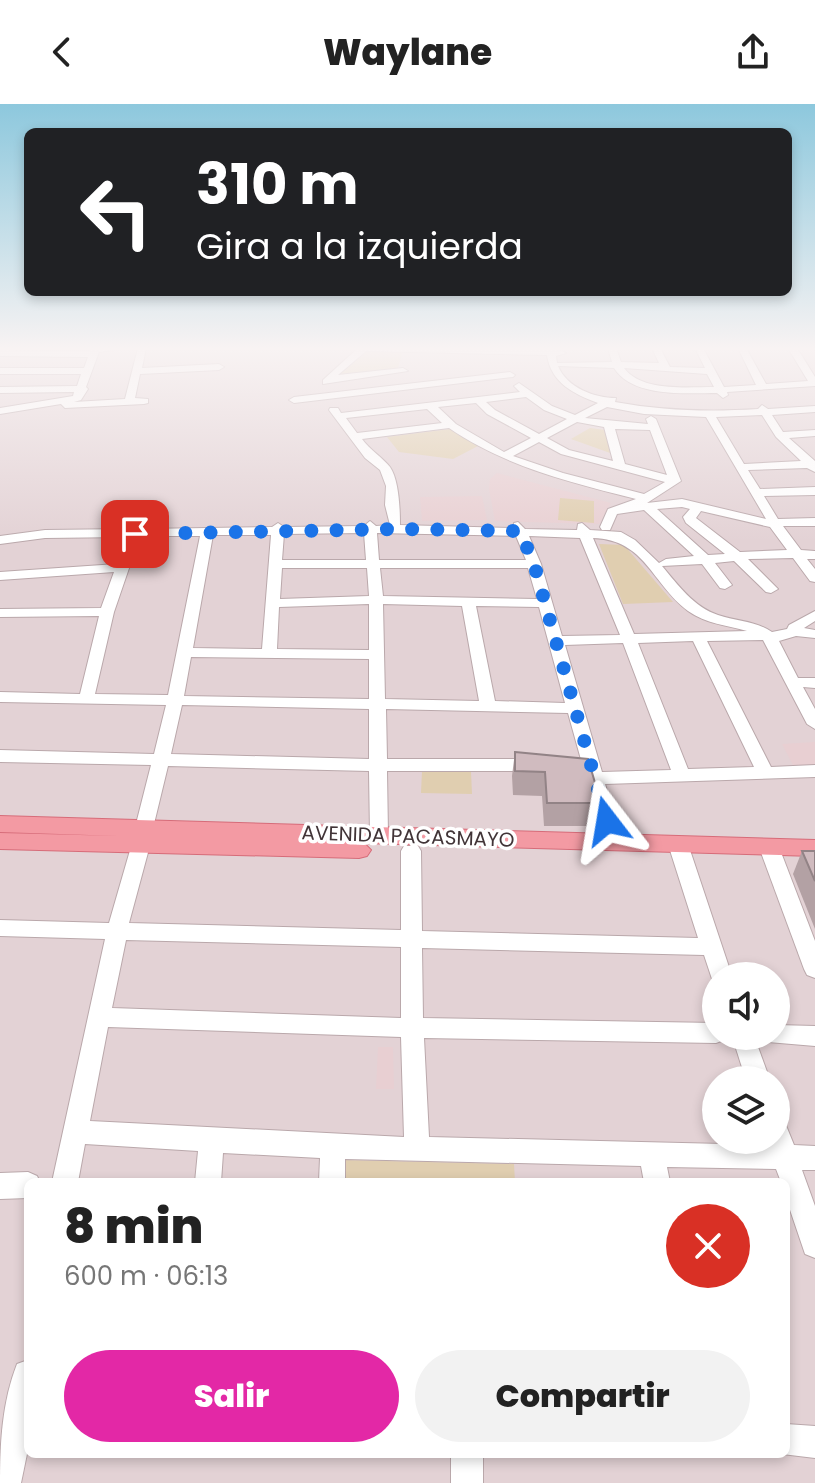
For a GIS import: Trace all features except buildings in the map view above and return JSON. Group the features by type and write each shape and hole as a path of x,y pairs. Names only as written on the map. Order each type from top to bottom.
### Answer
{"main road":[{"name":"AVENIDA PACASMAYO","path":"0,824 142,836 411,851 680,852"},
{"name":"AVENIDA PACASMAYO","path":"0,841 142,836 379,835 613,842 680,852"},
{"path":"772,855 815,848"},
{"path":"680,852 772,855 815,864"}],"street":[{"path":"336,412 369,456 385,468 392,482 395,524"},
{"path":"339,416 372,412"},
{"path":"436,412 448,425 504,456 544,472 647,503 706,560 725,585"},
{"path":"492,412 565,452 675,481"},
{"path":"561,412 573,419 609,427 653,427"},
{"path":"504,456 587,412"},
{"path":"652,412 653,427 675,481"},
{"path":"697,412 721,412"},
{"path":"709,413 714,412"},
{"path":"766,412 780,435 813,466"},
{"path":"709,413 774,523 815,578"},
{"path":"354,437 448,425"},
{"path":"609,427 620,467"},
{"path":"780,435 815,433"},
{"path":"742,467 813,466"},
{"path":"647,503 675,481"},
{"path":"758,493 815,491"},
{"path":"606,527 612,512 647,503 699,506 749,521 815,522"},
{"path":"699,506 689,517 690,520 739,558 771,589"},
{"path":"277,564 322,542 370,527 395,524 519,528"},
{"path":"370,527 606,527 635,534 666,563 700,603 780,631 815,704"},
{"path":"370,527 376,600 379,835"},
{"path":"519,528 534,564 576,708 582,768 613,842"},
{"path":"0,537 278,529 374,562 534,564"},
{"path":"136,531 278,529"},
{"path":"269,653 278,529"},
{"path":"583,529 617,535 627,540 655,564 688,605 705,615 780,631 815,634"},
{"path":"583,529 681,774"},
{"path":"86,700 107,612 136,531"},
{"path":"66,1178 117,931 175,702 207,532"},
{"path":"666,563 776,553 815,555"},
{"path":"0,576 125,567"},
{"path":"273,603 376,600 545,603"},
{"path":"468,602 488,707"},
{"path":"0,613 107,612"},
{"path":"556,641 780,631 815,615"},
{"path":"698,637 766,773"},
{"path":"183,652 375,655"},
{"path":"804,683 815,724"},
{"path":"0,697 576,708"},
{"path":"0,756 582,768 681,774 815,771"},
{"path":"411,851 412,1028 417,1150"},
{"path":"680,852 716,962"},
{"path":"772,855 815,969"},
{"path":"1,932 117,931 711,947"},
{"path":"99,1017 412,1028 702,1033"},
{"path":"790,1035 815,1036"},
{"path":"74,1132 417,1150 654,1169 815,1158"},
{"path":"208,1178 212,1140"},
{"path":"332,1178 333,1147"},
{"path":"784,1154 815,1244"},
{"path":"0,1186 24,1185"},
{"path":"5,1483 24,1394"},
{"path":"790,1440 815,1442"},
{"path":"467,1458 467,1483"}],"shaded area":[{"path":"0,412 815,412 815,1483 0,1483"},
{"path":"590,428 605,430 613,454 571,439"},
{"path":"450,429 478,446 453,459 399,452 387,437"},
{"path":"497,473 611,503 599,524 495,521 489,489 490,479"},
{"path":"482,496 487,520 422,521 420,497"},
{"path":"560,498 594,501 594,523 558,520"},
{"path":"599,544 624,545 673,602 623,604"},
{"path":"815,742 815,765 793,765 782,744"},
{"path":"422,771 471,772 472,794 421,793"},
{"path":"378,1047 393,1047 394,1089 376,1089"},
{"path":"344,1160 514,1164 515,1178 343,1178"}],"route":[{"path":"135,534 401,529 520,531 534,564 607,821"}]}
